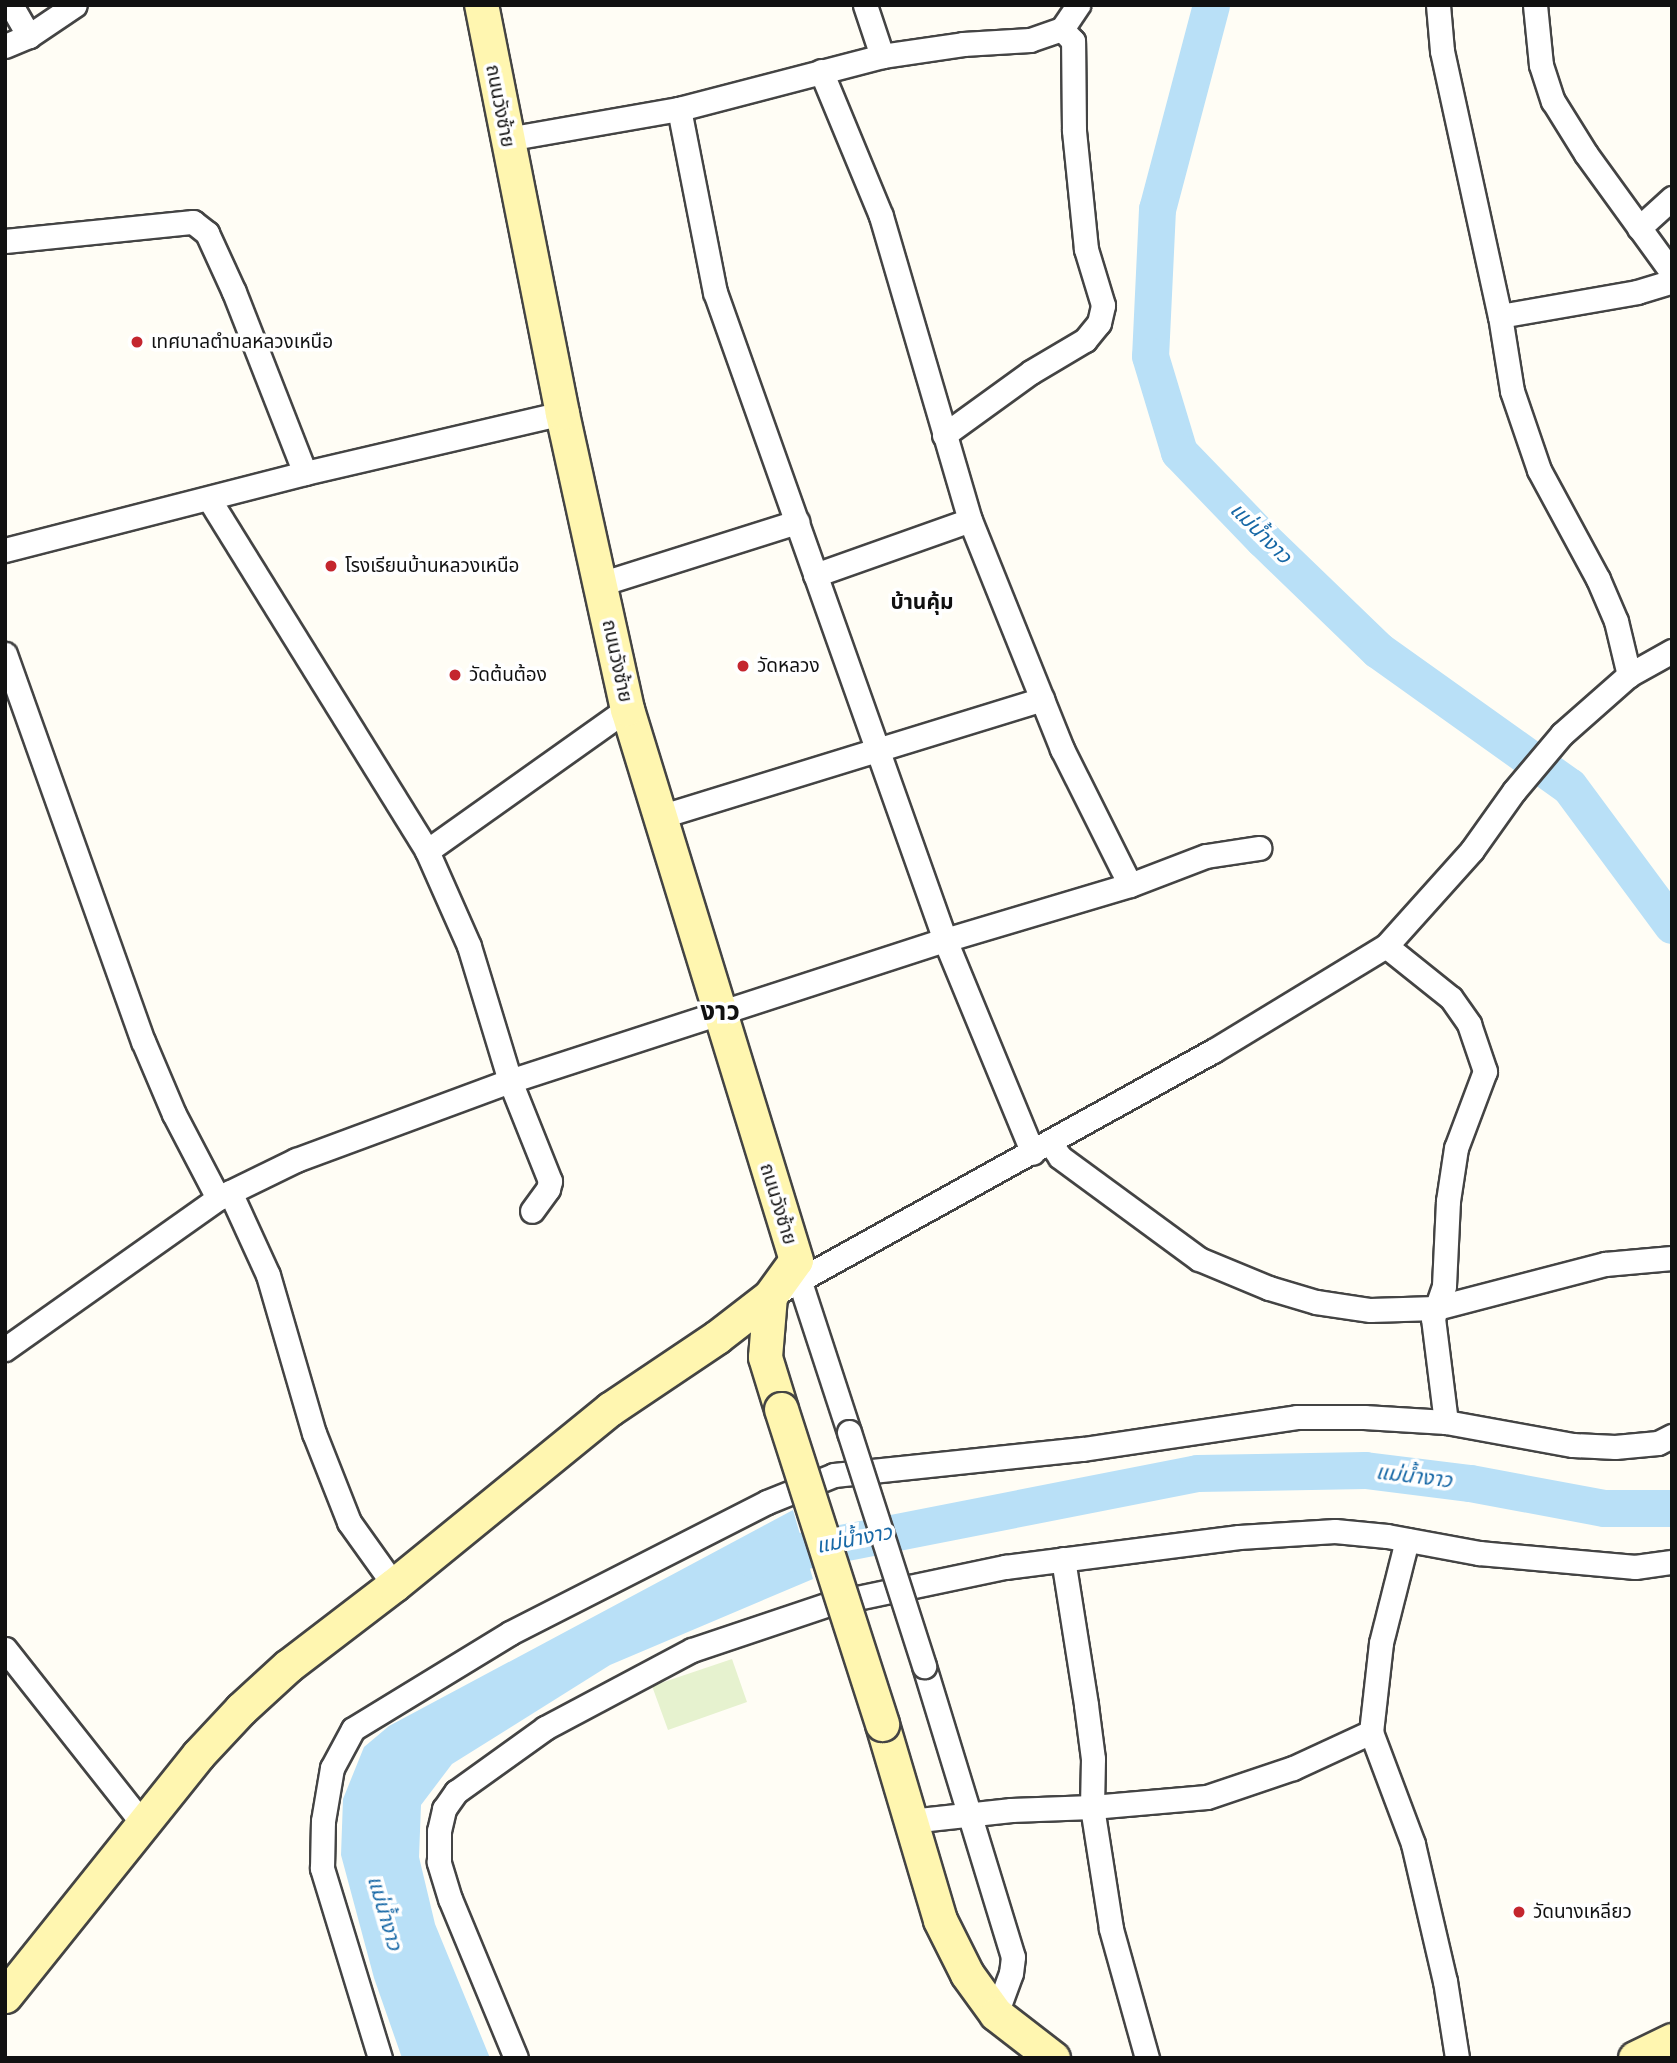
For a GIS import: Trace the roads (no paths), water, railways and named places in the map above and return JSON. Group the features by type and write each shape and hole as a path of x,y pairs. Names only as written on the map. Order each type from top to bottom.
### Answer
{"main road":[{"name":"ถนนวังซ้าย","path":"481,5 562,413 626,709 796,1261 770,1296"},
{"path":"770,1296 765,1357 882,1724 940,1920 967,1974 996,2014 1053,2058"},
{"path":"5,1996 198,1755 288,1666 394,1586 610,1409 717,1337 770,1296"},
{"path":"1635,2058 1672,2040"}],"street":[{"path":"11,5 29,36"},
{"path":"5,46 29,36 75,5"},
{"path":"865,5 882,56"},
{"path":"507,139 679,109 882,56 963,44 1031,40 1062,29 1077,5"},
{"path":"1438,5 1442,51 1500,316 1512,391 1539,470 1598,579 1616,621 1629,675"},
{"path":"1540,8 1541,65 1553,101 1586,155 1672,273"},
{"path":"944,435 1031,372 1085,340 1099,323 1103,305 1086,248 1076,143 1073,41 1062,29"},
{"path":"821,71 881,216 970,520 1062,749 1130,886"},
{"path":"679,109 715,292 945,940 1042,1148 1060,1157 1199,1259 1269,1287 1317,1302 1370,1310 1436,1308 1605,1264 1672,1258"},
{"path":"1640,228 1672,198"},
{"path":"5,241 193,222 207,233 234,292 304,473"},
{"path":"1500,316 1637,292 1672,281"},
{"path":"5,550 304,473 562,413"},
{"path":"209,499 427,851 469,946 510,1081 550,1181 548,1189 533,1211"},
{"path":"815,575 970,520"},
{"path":"600,584 797,522"},
{"path":"770,1296 1042,1148 1213,1051 1385,946 1472,850 1514,792 1562,734 1629,675 1672,652"},
{"path":"5,654 143,1041 174,1114 224,1195 268,1275 314,1433 349,1522 394,1586"},
{"path":"659,817 879,751 1042,698"},
{"path":"427,851 626,709"},
{"path":"5,1349 224,1195 296,1160 510,1081 945,940 1130,886 1206,856 1259,848"},
{"path":"1385,946 1451,998 1469,1024 1485,1071 1456,1148 1448,1201 1444,1286 1433,1318 1446,1422"},
{"path":"799,1279 924,1666 1013,1957 1011,1973 996,2014"},
{"path":"380,2058 322,1868 323,1821 332,1768 353,1729 510,1633 767,1502 834,1475 1083,1449 1297,1417 1364,1416 1446,1422 1584,1445 1615,1447 1658,1443 1672,1436"},
{"path":"516,2058 450,1899 439,1862 439,1831 444,1809 456,1792 578,1708 692,1650 829,1604 1005,1566 1239,1537 1335,1531 1479,1553 1636,1567 1672,1562"},
{"path":"1407,1540 1381,1643 1371,1731 1413,1844 1444,1981 1457,2058"},
{"path":"1063,1559 1093,1759 1092,1807 1111,1929 1147,2058"},
{"path":"5,1649 143,1824"},
{"path":"910,1821 968,1814 1207,1797 1293,1768 1371,1731"}],"water":[{"path":"793,1510 813,1579 610,1665 452,1764 421,1805 419,1857 435,1924 490,2058 402,2058 374,1978 341,1855 343,1799 364,1747 389,1726"}],"waterway":[{"name":"แม่น้ำงาว","path":"1211,5 1157,209 1150,356 1179,452 1263,539 1378,650 1569,786 1672,925"},
{"name":"แม่น้ำงาว","path":"754,1560 1197,1473 1365,1470 1470,1483 1604,1508 1672,1508"}],"place":[{"name":"เทศบาลตำบลหลวงเหนือ","path":"137,342"},
{"name":"โรงเรียนบ้านหลวงเหนือ","path":"331,566"},
{"name":"วัดหลวง","path":"743,666"},
{"name":"วัดต้นต้อง","path":"455,675"},
{"name":"วัดนางเหลียว","path":"1519,1912"}],"district":[{"name":"บ้านคุ้ม","path":"922,602"},
{"name":"งาว","path":"720,1011"}]}
